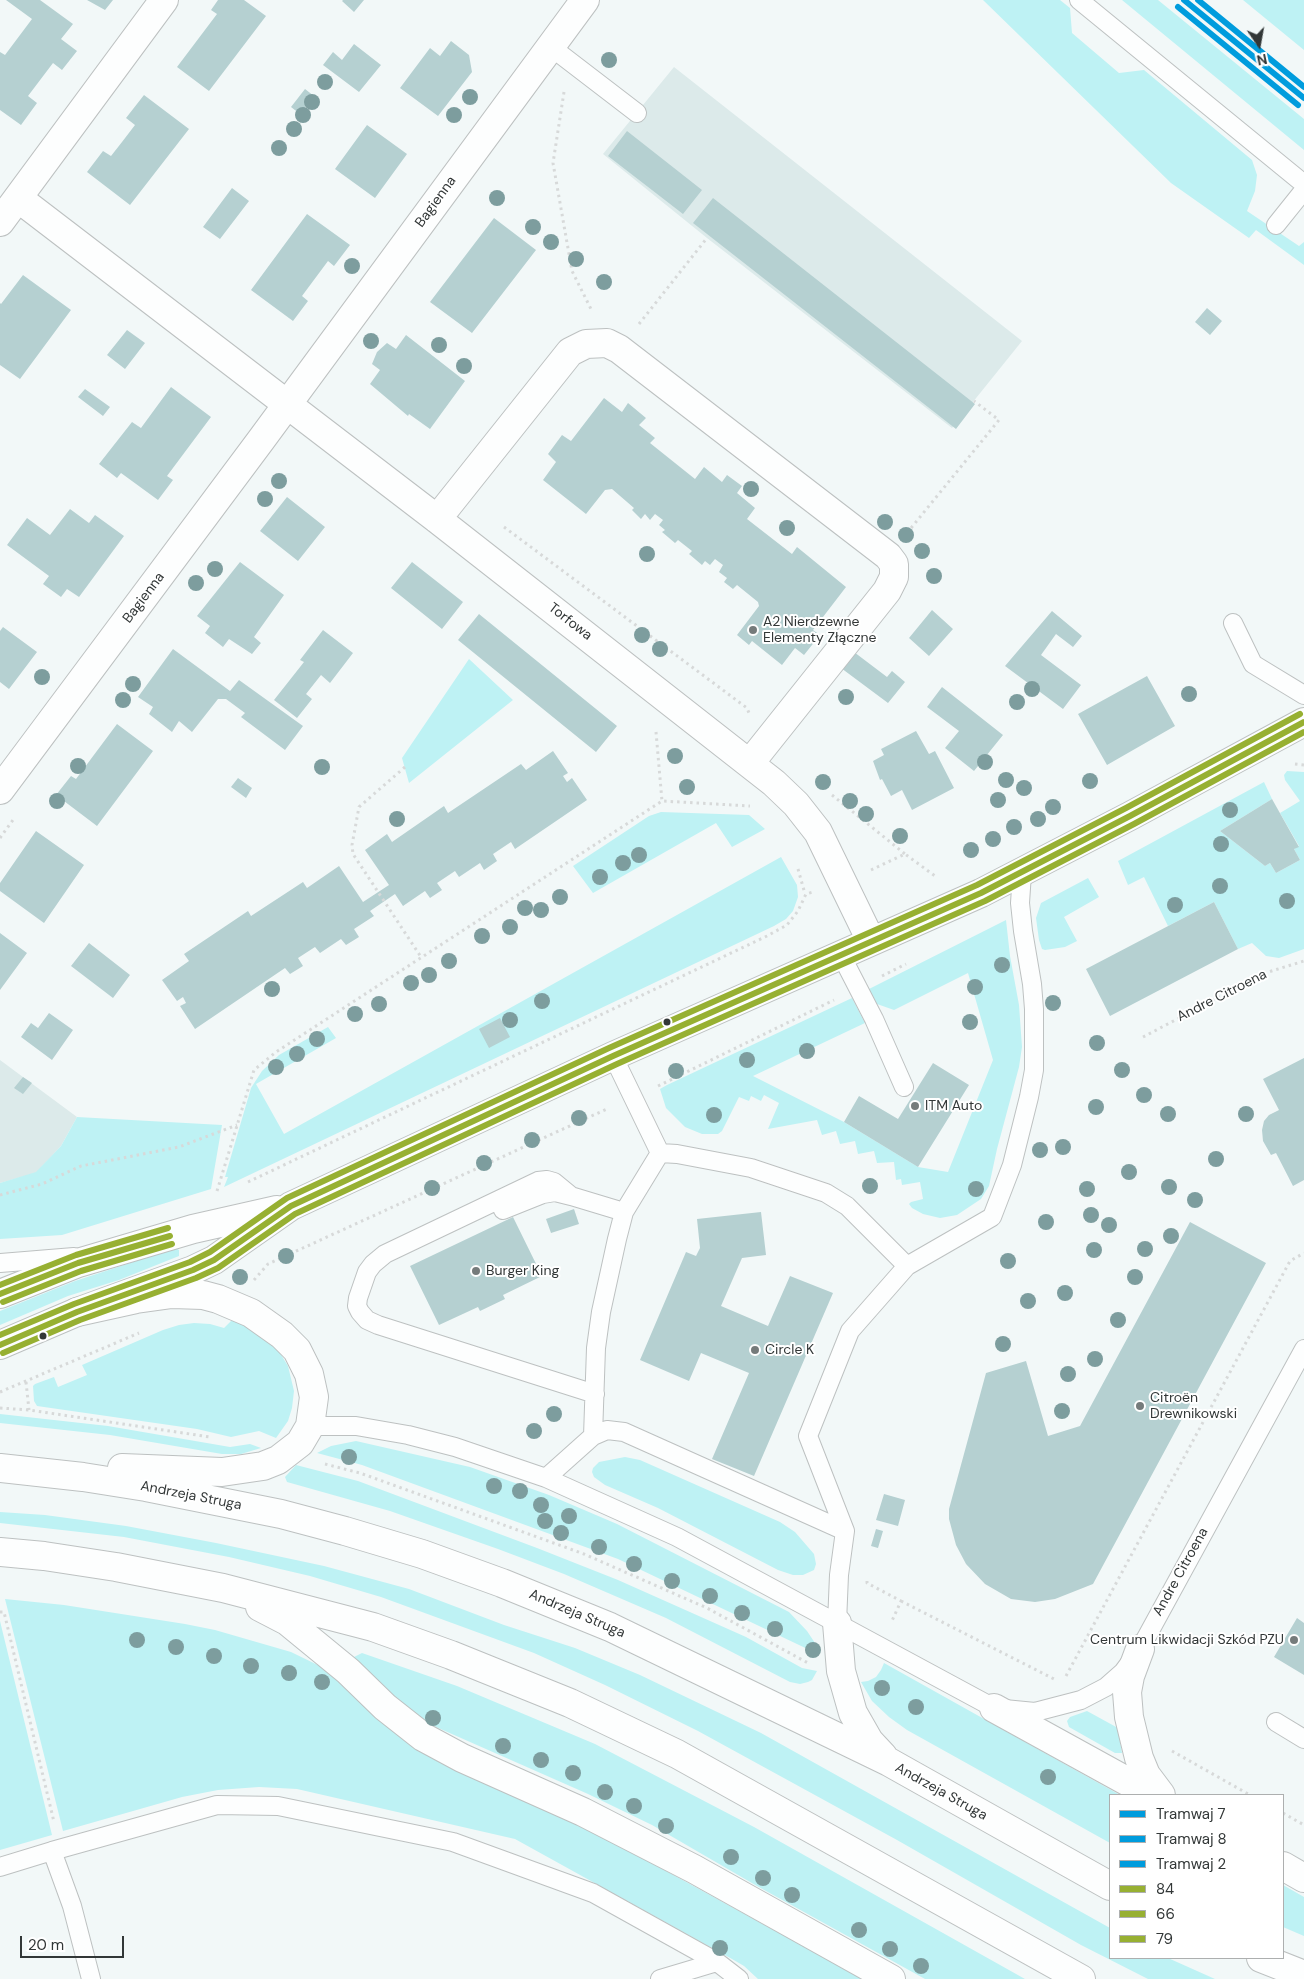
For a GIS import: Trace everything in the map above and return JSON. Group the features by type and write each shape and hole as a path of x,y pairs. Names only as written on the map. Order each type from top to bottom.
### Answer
{"street":[{"path":"0,222 164,0"},
{"name":"Bagienna","path":"0,790 287,405 560,54 585,0"},
{"path":"18,198 287,405"},
{"path":"437,519 570,352 586,344 613,346 888,556 894,564 894,577 887,591 757,754"},
{"name":"Torfowa","path":"287,405 664,696 757,754 814,827 833,860 871,940"},
{"path":"0,1344 77,1312 193,1270 214,1260 291,1206 613,1056 871,940 981,893 1198,780 1304,722"},
{"path":"0,1294 78,1263 186,1231 291,1206"},
{"path":"0,1467 233,1471 263,1466 284,1456 300,1443 310,1426 314,1397 310,1374 303,1359 282,1334 261,1318 242,1308 203,1295 172,1294 136,1299 77,1312"},
{"name":"Andrzeja Struga","path":"0,1467 83,1477 212,1499 290,1516 422,1554 502,1583 610,1627 889,1762 1109,1885"},
{"path":"0,1552 44,1556 116,1567 223,1588 373,1627 451,1655 570,1703 677,1754 1081,1979"},
{"path":"223,1588 287,1621 348,1672 385,1707 423,1737 462,1758 583,1812 694,1869 891,1979"},
{"path":"837,1623 841,1671 853,1713 869,1741 889,1762"},
{"path":"1140,1649 1130,1676 1127,1692 1129,1716 1132,1736 1139,1758 1146,1775 1160,1794"},
{"path":"994,1708 1150,1794"},
{"path":"1284,1867 1304,1878"},
{"path":"1264,1959 1304,1975"}],"lane":[{"path":"1079,0 1304,184"},
{"path":"560,54 637,113"},
{"path":"1276,225 1304,190"},
{"path":"1233,623 1253,664 1304,695"},
{"path":"837,1623 839,1576 845,1531 808,1436 850,1331 907,1266 992,1217 1012,1165 1034,1070 1032,984 1022,931 1020,904 1022,872"},
{"path":"841,955 874,1019 904,1087"},
{"path":"613,1056 660,1153"},
{"path":"660,1153 677,1154 751,1168 826,1193 847,1206 907,1266"},
{"path":"593,1436 596,1348 601,1312 624,1212 660,1153"},
{"path":"594,1394 378,1326 367,1320 360,1312 357,1306 358,1298 367,1272 385,1254 538,1181 547,1180 554,1182 571,1196 624,1212"},
{"path":"0,1263 112,1253"},
{"name":"Andre Citroena","path":"994,1708 1035,1712 1081,1700 1106,1687 1123,1672 1140,1649 1304,1349"},
{"path":"310,1426 356,1426 408,1435 455,1447 546,1478 677,1537 994,1708"},
{"path":"546,1478 593,1436 607,1430 624,1432 845,1531"},
{"path":"1276,1722 1304,1739"},
{"path":"0,1867 217,1805 278,1806 453,1842 592,1893 717,1962 739,1979"},
{"path":"56,1850 91,1979"},
{"path":"660,1979 717,1962"}],"path":[{"path":"560,54 553,163 572,272 613,346 707,238"},
{"path":"888,556 998,420 974,401"},
{"path":"496,522 747,708 757,754"},
{"path":"662,801 654,712 664,696"},
{"path":"405,767 359,807 352,845 353,854 421,957"},
{"path":"827,792 905,854"},
{"path":"218,1189 254,1070 276,1052 662,801 751,806"},
{"path":"0,838 18,814"},
{"path":"798,868 806,894"},
{"name":"Andre Citroena","path":"1143,1037 1265,973 1304,961"},
{"path":"0,1195 42,1184 81,1166 179,1147 237,1125"},
{"path":"866,1575 868,1583 1062,1684 1290,1261 1304,1253"},
{"path":"0,1392 141,1332"},
{"path":"26,1382 29,1410"},
{"path":"0,1408 29,1410 212,1438"},
{"path":"323,1463 360,1473 584,1554 707,1608 808,1663 841,1671"},
{"path":"880,1646 901,1601"},
{"path":"0,1612 4,1612 56,1850"},
{"path":"1165,1747 1248,1794"},
{"path":"1284,1814 1304,1825"}],"shaded area":[{"path":"983,0 1060,0 1070,8 1072,33 1119,73 1144,70 1252,160 1257,175 1255,191 1247,211 1299,246 1304,242 1304,265 1256,230 1249,238 1171,183"},
{"path":"1122,0 1158,0 1304,119 1304,150"},
{"path":"1243,0 1304,0 1304,50"},
{"path":"674,67 1022,341 952,428 707,238 603,154"},
{"path":"469,659 513,700 409,783 402,758"},
{"path":"1287,771 1304,772 1304,949 1279,958 1266,956 1252,943 1238,949 1214,902 1168,926 1144,877 1128,885 1118,861 1264,782 1272,799 1220,831 1265,866 1270,863 1276,873 1300,860 1294,849 1299,846 1280,813 1300,801 1285,780 1284,775"},
{"path":"661,812 749,815 765,829 732,847 716,823 593,893 573,866 649,816"},
{"path":"781,857 797,885 798,897 793,911 786,919 224,1187 228,1177 225,1177 251,1088 262,1071 279,1055 328,1027 336,1038 256,1084 284,1134"},
{"path":"1088,878 1099,897 1064,917 1077,941 1065,947 1042,949 1036,918 1041,903"},
{"path":"1006,920 1019,1005 1022,1047 1019,1067 989,1186 981,1199 957,1215 940,1218 923,1214 912,1208 909,1204 911,1202 923,1199 920,1182 902,1185 901,1179 896,1180 894,1162 877,1163 874,1151 858,1154 855,1141 840,1144 836,1131 822,1135 817,1120 768,1129 779,1103 764,1095 761,1101 751,1096 749,1101 739,1097 722,1131 718,1134 702,1134 685,1127 666,1108 660,1089 852,998 865,1023 753,1076 844,1122 918,1167 948,1172 993,1060 968,973 894,1010 877,1004 869,989"},
{"path":"0,1060 77,1117 61,1146 36,1173 0,1183"},
{"path":"77,1117 222,1125 211,1189 62,1235 0,1239 0,1183 36,1172 61,1146"},
{"path":"176,1248 179,1250 179,1256 119,1280 68,1296 0,1325 0,1311 75,1281"},
{"path":"233,1319 251,1328 268,1341 280,1353 288,1366 294,1391 292,1408 288,1421 276,1438 259,1431 231,1437 197,1429 37,1406 34,1401 33,1386 35,1384 54,1377 58,1387 87,1375 82,1365 163,1330 194,1323 210,1324 224,1328"},
{"path":"0,1414 108,1426 230,1447 250,1444 261,1448 241,1454 222,1454 110,1435 0,1423"},
{"path":"356,1441 470,1467 549,1495 617,1524 789,1612 807,1631 815,1643 818,1654 618,1559 362,1465 317,1453 331,1446"},
{"path":"625,1457 640,1460 780,1522 795,1532 814,1554 816,1564 814,1570 803,1575 793,1575 778,1570 658,1508 605,1485 594,1477 593,1468 599,1462"},
{"path":"296,1465 358,1481 618,1580 746,1637 802,1668 817,1671 812,1680 808,1682 800,1684 790,1682 666,1618 564,1574 390,1511 287,1482 285,1477"},
{"path":"0,1512 45,1515 126,1526 324,1566 409,1589 504,1625 575,1648 640,1675 761,1733 1109,1927 1109,1959 1170,1959 1215,1979 1148,1979 1081,1945 897,1840 698,1731 605,1685 534,1653 381,1597 310,1576 229,1557 124,1537 0,1523"},
{"path":"5,1599 64,1605 185,1624 215,1630 291,1652 328,1670 565,1819 637,1855 863,1979 758,1979 744,1966 732,1959 515,1839 297,1789 259,1787 218,1790 182,1797 63,1831"},
{"path":"0,1621 52,1835 0,1850"},
{"path":"362,1653 457,1686 595,1744 754,1827 1025,1979 925,1979 757,1886 652,1825 588,1794 436,1727 409,1711 354,1660 354,1657"},
{"path":"884,1663 1118,1794 1109,1794 1109,1842 907,1730 889,1717 872,1701 861,1682 876,1677"},
{"path":"1087,1711 1118,1728 1122,1753 1115,1753 1069,1727 1067,1721 1070,1717"},
{"path":"1284,1886 1304,1897 1304,1936 1284,1927"}],"building":[{"path":"6,0 40,0 73,24 61,39 77,51 62,70 53,63 28,96 37,103 21,125 0,110 0,52 5,55 32,19"},
{"path":"87,0 113,0 105,10"},
{"path":"218,0 244,0 266,16 209,91 177,67 217,14 211,10"},
{"path":"343,0 364,0 354,12"},
{"path":"451,41 469,55 472,72 438,116 400,88 430,48 440,56"},
{"path":"354,44 381,65 359,92 323,65 333,52 342,60"},
{"path":"305,89 314,96 300,114 291,107"},
{"path":"144,95 189,129 130,205 87,172 103,151 111,156 135,125 126,118"},
{"path":"367,125 407,154 375,198 335,169"},
{"path":"627,131 702,190 683,214 608,156"},
{"path":"232,188 249,201 220,239 203,227"},
{"path":"713,198 975,404 956,429 693,223"},
{"path":"307,214 350,245 334,266 328,261 302,296 308,301 293,321 251,290"},
{"path":"494,218 536,250 472,333 430,302"},
{"path":"23,275 71,310 20,379 0,365 0,303"},
{"path":"1207,308 1222,321 1210,335 1195,322"},
{"path":"127,330 145,343 125,369 107,355"},
{"path":"406,335 465,381 430,429 409,414 408,416 370,384 380,370 372,364 377,352 387,343 396,349"},
{"path":"171,387 211,417 167,476 173,480 158,500 121,473 117,478 99,464 132,422 141,428"},
{"path":"85,389 110,407 103,416 78,397"},
{"path":"604,398 622,412 628,403 646,418 639,425 655,438 650,443 695,479 704,467 722,482 727,475 742,486 737,493 755,508 747,519 792,554 797,547 846,587 813,630 820,635 804,655 795,648 782,665 752,641 749,645 737,635 759,606 758,602 737,585 733,589 724,582 727,578 719,572 723,565 715,559 710,565 705,561 702,565 689,554 692,551 678,540 675,543 662,532 665,530 659,525 663,520 655,514 650,520 645,514 641,519 632,510 634,508 612,489 605,490 586,514 543,480 556,462 548,454 562,435 571,441"},
{"path":"287,497 325,527 298,561 260,531"},
{"path":"70,509 89,523 95,515 124,536 79,597 67,589 61,597 43,584 49,576 7,545 27,518 50,535"},
{"path":"240,562 284,595 254,637 261,643 252,654 229,639 223,647 205,633 210,626 197,616"},
{"path":"412,562 463,602 442,629 391,588"},
{"path":"932,610 953,629 929,656 909,638"},
{"path":"1052,611 1082,636 1073,647 1056,634 1041,655 1081,685 1063,709 1005,666"},
{"path":"479,614 617,726 596,752 458,640"},
{"path":"3,627 37,652 9,689 0,682 0,631"},
{"path":"323,630 353,653 330,683 321,675 306,694 312,699 297,718 274,700 304,662 300,660"},
{"path":"173,649 230,691 239,680 303,726 285,750 241,717 245,713 226,699 218,699 192,732 179,721 172,732 149,714 153,707 138,697"},
{"path":"854,652 887,677 892,671 905,682 888,703 841,668"},
{"path":"1147,676 1175,726 1107,765 1078,714"},
{"path":"942,687 1003,735 974,771 945,748 959,731 927,707"},
{"path":"117,724 153,751 97,826 56,795 71,776 76,779"},
{"path":"916,731 929,754 935,751 954,788 912,810 902,790 891,796 882,779 880,780 873,761 884,755 881,749"},
{"path":"553,751 568,773 563,776 567,782 572,778 587,800 515,849 511,842 493,854 497,861 484,870 480,863 459,877 455,871 437,883 442,890 430,898 425,891 403,906 395,894 370,911 374,916 354,929 359,937 346,945 341,939 320,953 315,947 298,958 303,966 290,974 285,968 195,1029 180,1006 186,1003 183,997 177,1001 162,980 189,961 184,954 248,911 251,916 303,882 307,888 339,866 363,902 389,885 365,850 387,834 392,842 444,806 448,813 521,764 526,770"},
{"path":"238,778 252,788 246,798 231,787"},
{"path":"1272,799 1299,847 1294,849 1300,860 1276,873 1270,863 1265,866 1220,831"},
{"path":"36,831 84,865 44,923 0,891 0,883"},
{"path":"1214,902 1238,949 1110,1016 1086,969"},
{"path":"0,933 27,953 0,990"},
{"path":"89,943 130,975 113,998 71,966"},
{"path":"49,1013 73,1030 52,1060 21,1037 31,1023 38,1028"},
{"path":"500,1018 510,1037 489,1048 479,1029"},
{"path":"1304,1058 1304,1180 1293,1186 1276,1153 1271,1155 1263,1141 1262,1130 1264,1121 1269,1115 1279,1110 1263,1079"},
{"path":"933,1063 969,1085 918,1167 844,1122 859,1096 898,1119"},
{"path":"23,1077 32,1083 23,1094 14,1088"},
{"path":"574,1209 579,1224 551,1233 546,1219"},
{"path":"761,1212 766,1255 742,1258 721,1306 768,1326 790,1276 833,1293 754,1476 712,1459 749,1373 701,1353 689,1381 640,1360 686,1252 696,1256 700,1248 697,1219"},
{"name":"Burger King","path":"513,1217 542,1276 503,1295 505,1299 480,1311 478,1307 439,1325 410,1266"},
{"name":"Citroën Drewnikowski","path":"1190,1222 1266,1263 1093,1584 1055,1599 1035,1602 1011,1599 985,1584 966,1564 956,1545 949,1519 949,1509 986,1373 1026,1361 1048,1436 1080,1426"},
{"path":"884,1494 905,1500 898,1526 876,1520"},
{"path":"876,1529 883,1531 878,1548 871,1546"},
{"name":"Centrum Likwidacji Szkód PZU","path":"1297,1618 1304,1623 1304,1675 1274,1657"}],"tram line":[{"name":"7","path":"1184,0 1304,98"},
{"name":"2","path":"1198,0 1304,87"},
{"name":"8","path":"1178,7 1298,105"}],"transit line":[{"name":"79","path":"0,1335 74,1304 190,1262 210,1252 287,1198 609,1048 977,885 1126,808 1300,714"},
{"name":"84","path":"0,1345 77,1312 193,1270 214,1260 291,1206 613,1056 981,893 1130,816 1304,722"},
{"name":"66","path":"3,1353 80,1320 196,1278 218,1268 295,1214 617,1064 985,901 1134,824 1304,732"},
{"name":"79","path":"0,1285 76,1255 168,1228"},
{"name":"84","path":"0,1294 78,1263 170,1236"},
{"name":"66","path":"3,1302 81,1271 172,1244"}],"place":[{"name":"A2 Nierdzewne Elementy Złączne","path":"753,630"},
{"name":"ITM Auto","path":"915,1106"},
{"name":"Burger King","path":"476,1271"},
{"name":"Circle K","path":"755,1350"},
{"name":"Citroën Drewnikowski","path":"1140,1406"},
{"name":"Centrum Likwidacji Szkód PZU","path":"1294,1640"}]}
